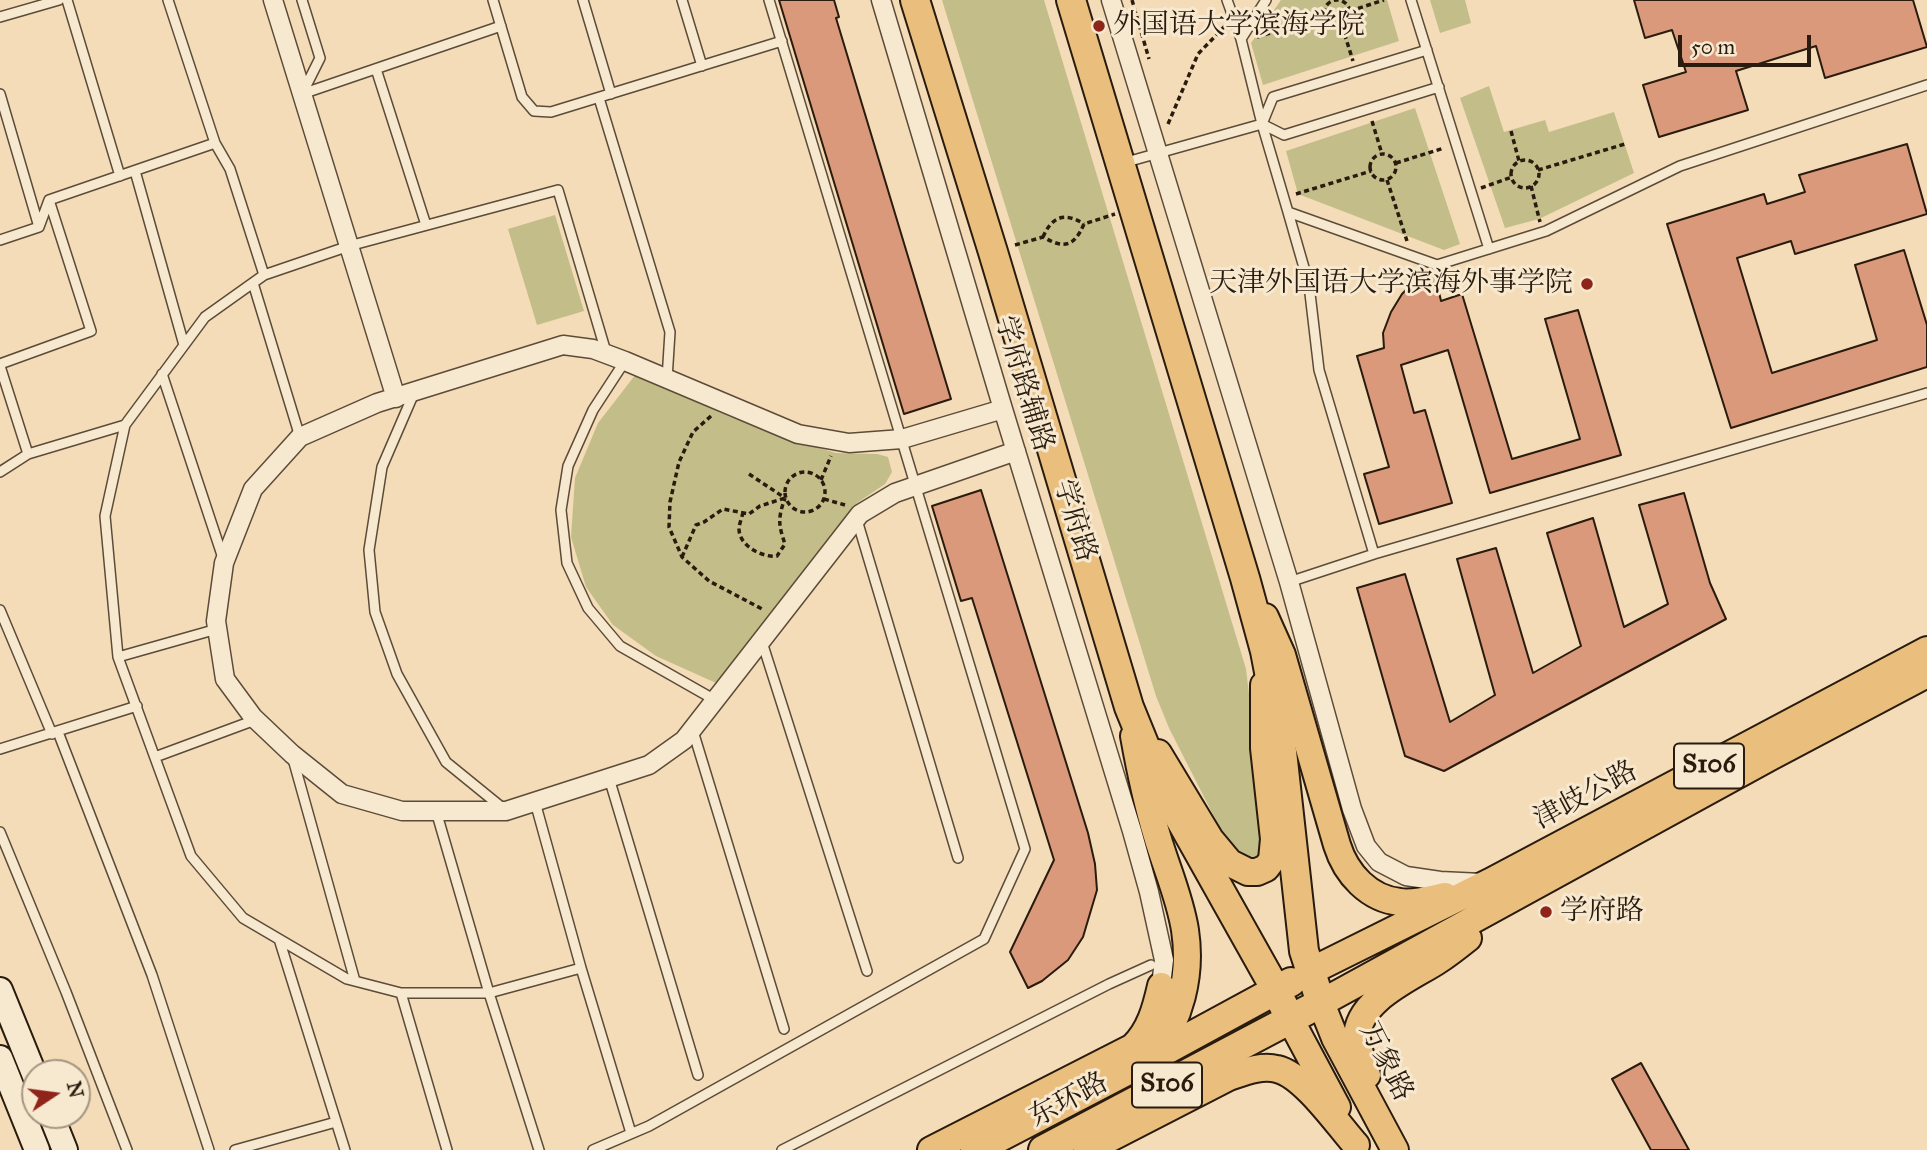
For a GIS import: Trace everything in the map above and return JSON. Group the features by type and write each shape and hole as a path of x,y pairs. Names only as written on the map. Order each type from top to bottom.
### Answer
{"highway":[{"name":"学府路","path":"915,0 1129,707 1171,803 1290,1019"},
{"path":"1071,0 1265,651 1279,724 1301,932 1309,972 1321,1003"},
{"name":"东环路","path":"975,1150 1309,972"},
{"name":"东环路","path":"1043,1150 1321,1003"}],"main road":[{"path":"1245,578 1282,655 1341,856 1358,882 1380,897 1400,902 1496,893"},
{"name":"津歧公路","path":"1321,1003 1496,893 1927,650"},
{"path":"1129,707 1210,839 1230,863 1248,872 1257,872 1266,868 1274,852 1264,748 1265,651"},
{"name":"津歧公路","path":"1309,972 1496,893 1770,757 1927,674"},
{"path":"1129,707 1147,805 1181,912 1187,952 1186,976 1179,1008 1171,1029 1153,1057"},
{"path":"1391,1143 1359,1050 1357,1035 1363,1017 1382,995 1460,945 1496,893"},
{"path":"931,1150 1133,1047 1147,1031 1156,975"},
{"path":"0,990 28,1059"},
{"name":"万象路","path":"1321,1003 1335,1038 1391,1143"},
{"path":"1290,1019 1358,1148"},
{"path":"0,1058 37,1150"},
{"path":"1087,1150 1228,1077 1264,1068 1288,1073 1306,1087 1358,1148"},
{"path":"57,1129 65,1150"}],"street":[{"path":"273,0 396,398"},
{"name":"学府路辅路","path":"881,0 1149,891 1164,960 1156,975"},
{"path":"1111,0 1289,582 1358,827 1366,846 1379,862 1406,876 1496,893"},
{"path":"1003,409 902,439 849,443 798,434 625,360 593,349 563,345 377,403 300,437 253,489 224,563 216,621 225,679 256,719 292,754 342,794 402,811 506,811 649,765 684,740 860,514 895,493 1016,451"}],"lane":[{"path":"0,17 59,0"},
{"path":"67,0 120,176"},
{"path":"168,0 215,143 230,169 264,275"},
{"path":"302,0 320,58 302,94"},
{"path":"493,0 522,97 534,111 551,113 782,41"},
{"path":"583,0 611,94"},
{"path":"682,0 702,66"},
{"path":"593,1150 649,1126 984,939 1025,849 769,0"},
{"path":"1227,0 1241,38 1262,124 1309,285 1319,370 1374,554"},
{"path":"1241,38 1266,0"},
{"path":"1411,0 1489,249"},
{"path":"302,94 501,26"},
{"path":"1262,124 1273,97 1427,50"},
{"path":"376,69 426,225"},
{"path":"1289,212 1437,265 1543,232 1680,166 1927,85"},
{"path":"1121,164 1262,124 1284,135 1438,87"},
{"path":"0,94 39,227"},
{"path":"599,98 670,332 667,379"},
{"path":"49,200 215,143"},
{"path":"135,171 184,345"},
{"path":"581,968 489,993 401,993 347,979 243,918 191,856 118,657 105,516 125,425 205,317 264,275 349,246 558,190 607,354"},
{"path":"39,227 49,200"},
{"path":"28,454 0,365 91,331 49,200"},
{"path":"0,240 39,227"},
{"path":"254,282 300,437"},
{"path":"625,360 593,411 568,466 561,510 567,563 588,608 620,646 715,701"},
{"path":"162,374 224,563"},
{"path":"414,391 382,467 369,550 375,612 397,674 446,762 506,811"},
{"path":"1289,582 1374,554 1927,393"},
{"path":"0,472 28,454 125,425"},
{"path":"856,519 958,858"},
{"path":"0,610 55,733 152,975 209,1150"},
{"path":"118,657 217,629"},
{"path":"761,640 867,971"},
{"path":"0,750 137,706"},
{"path":"155,757 256,719"},
{"path":"692,729 784,1029"},
{"path":"292,754 355,981"},
{"path":"609,778 698,1075"},
{"path":"535,802 631,1133"},
{"path":"436,811 489,993 539,1150"},
{"path":"0,832 127,1150"},
{"path":"279,939 345,1150"},
{"path":"782,1150 1109,984 1156,975"},
{"path":"401,993 447,1150"},
{"path":"235,1150 336,1122"}],"path":[{"path":"1334,0 1343,1 1350,11 1349,20 1338,27 1329,24 1324,16 1327,4 1334,0"},
{"path":"1350,11 1384,0"},
{"path":"1168,124 1198,54 1233,16"},
{"path":"1241,38 1253,39 1324,16"},
{"path":"1342,26 1356,72"},
{"path":"1368,109 1382,154"},
{"path":"1511,131 1519,161"},
{"path":"1538,170 1625,144"},
{"path":"1396,163 1457,145"},
{"path":"1382,154 1390,156 1396,163 1394,175 1387,180 1375,178 1371,171 1374,158 1382,154"},
{"path":"1519,161 1532,162 1538,170 1537,181 1531,187 1517,185 1512,177 1513,168 1519,161"},
{"path":"1284,198 1371,171"},
{"path":"1471,192 1512,177"},
{"path":"1387,180 1411,256"},
{"path":"1531,187 1543,232"},
{"path":"1043,237 1047,227 1058,218 1071,217 1084,224 1117,214"},
{"path":"1014,246 1043,237 1055,244 1071,243 1077,238 1084,224"},
{"path":"726,403 693,432 678,462 670,502 669,527 682,557 709,581 779,618"},
{"path":"748,474 785,498 798,512 810,512 821,505 825,493 821,480 836,441"},
{"path":"743,512 739,532 745,544 768,557 777,556 785,544 779,529 779,515 787,484 796,474 810,473 821,480"},
{"path":"682,557 696,525 723,509 749,514 760,506 785,498"}],"shaded area":[{"path":"942,0 1044,0 1246,669 1267,843 1257,860 1234,856 1169,728 1156,696"},
{"path":"1281,0 1387,0 1399,41 1263,85 1251,43"},
{"path":"1430,0 1465,0 1471,23 1440,33"},
{"path":"1489,86 1504,132 1545,120 1549,132 1614,112 1634,173 1539,219 1505,228 1460,98"},
{"path":"1415,108 1460,244 1444,250 1298,194 1286,151"},
{"path":"555,215 584,311 537,325 508,229"},
{"path":"636,374 730,417 792,440 836,453 877,454 888,457 892,472 885,484 857,503 716,683 656,656 613,625 586,587 571,537 575,478 598,423"}],"building":[{"path":"779,0 834,0 839,17 836,18 951,399 904,414"},
{"path":"1634,0 1913,0 1927,47 1825,78 1816,46 1736,71 1748,110 1659,137 1643,85 1686,72 1672,30 1645,38"},
{"path":"1907,144 1927,214 1795,254 1791,241 1737,258 1772,373 1877,340 1855,265 1904,250 1927,325 1927,367 1731,428 1667,224 1764,194 1767,204 1805,192 1799,175"},
{"path":"1435,274 1441,301 1462,294 1512,459 1580,439 1545,319 1578,310 1621,455 1490,493 1448,350 1401,365 1414,413 1425,410 1452,503 1379,524 1364,474 1389,467 1357,356 1384,348 1383,333 1402,294 1414,282"},
{"path":"981,490 1088,833 1095,864 1097,890 1083,937 1068,960 1042,981 1028,988 1010,952 1054,860 972,598 961,601 932,506"},
{"path":"1684,493 1710,583 1726,619 1444,771 1405,756 1357,588 1405,574 1450,722 1495,695 1457,559 1496,548 1533,673 1581,646 1547,533 1593,518 1624,627 1668,604 1639,505"},
{"path":"1641,1063 1689,1150 1651,1150 1612,1079"}],"place":[{"name":"外国语大学滨海学院","path":"1099,26"},
{"name":"天津外国语大学滨海外事学院","path":"1587,284"},
{"name":"学府路","path":"1546,912"}]}
